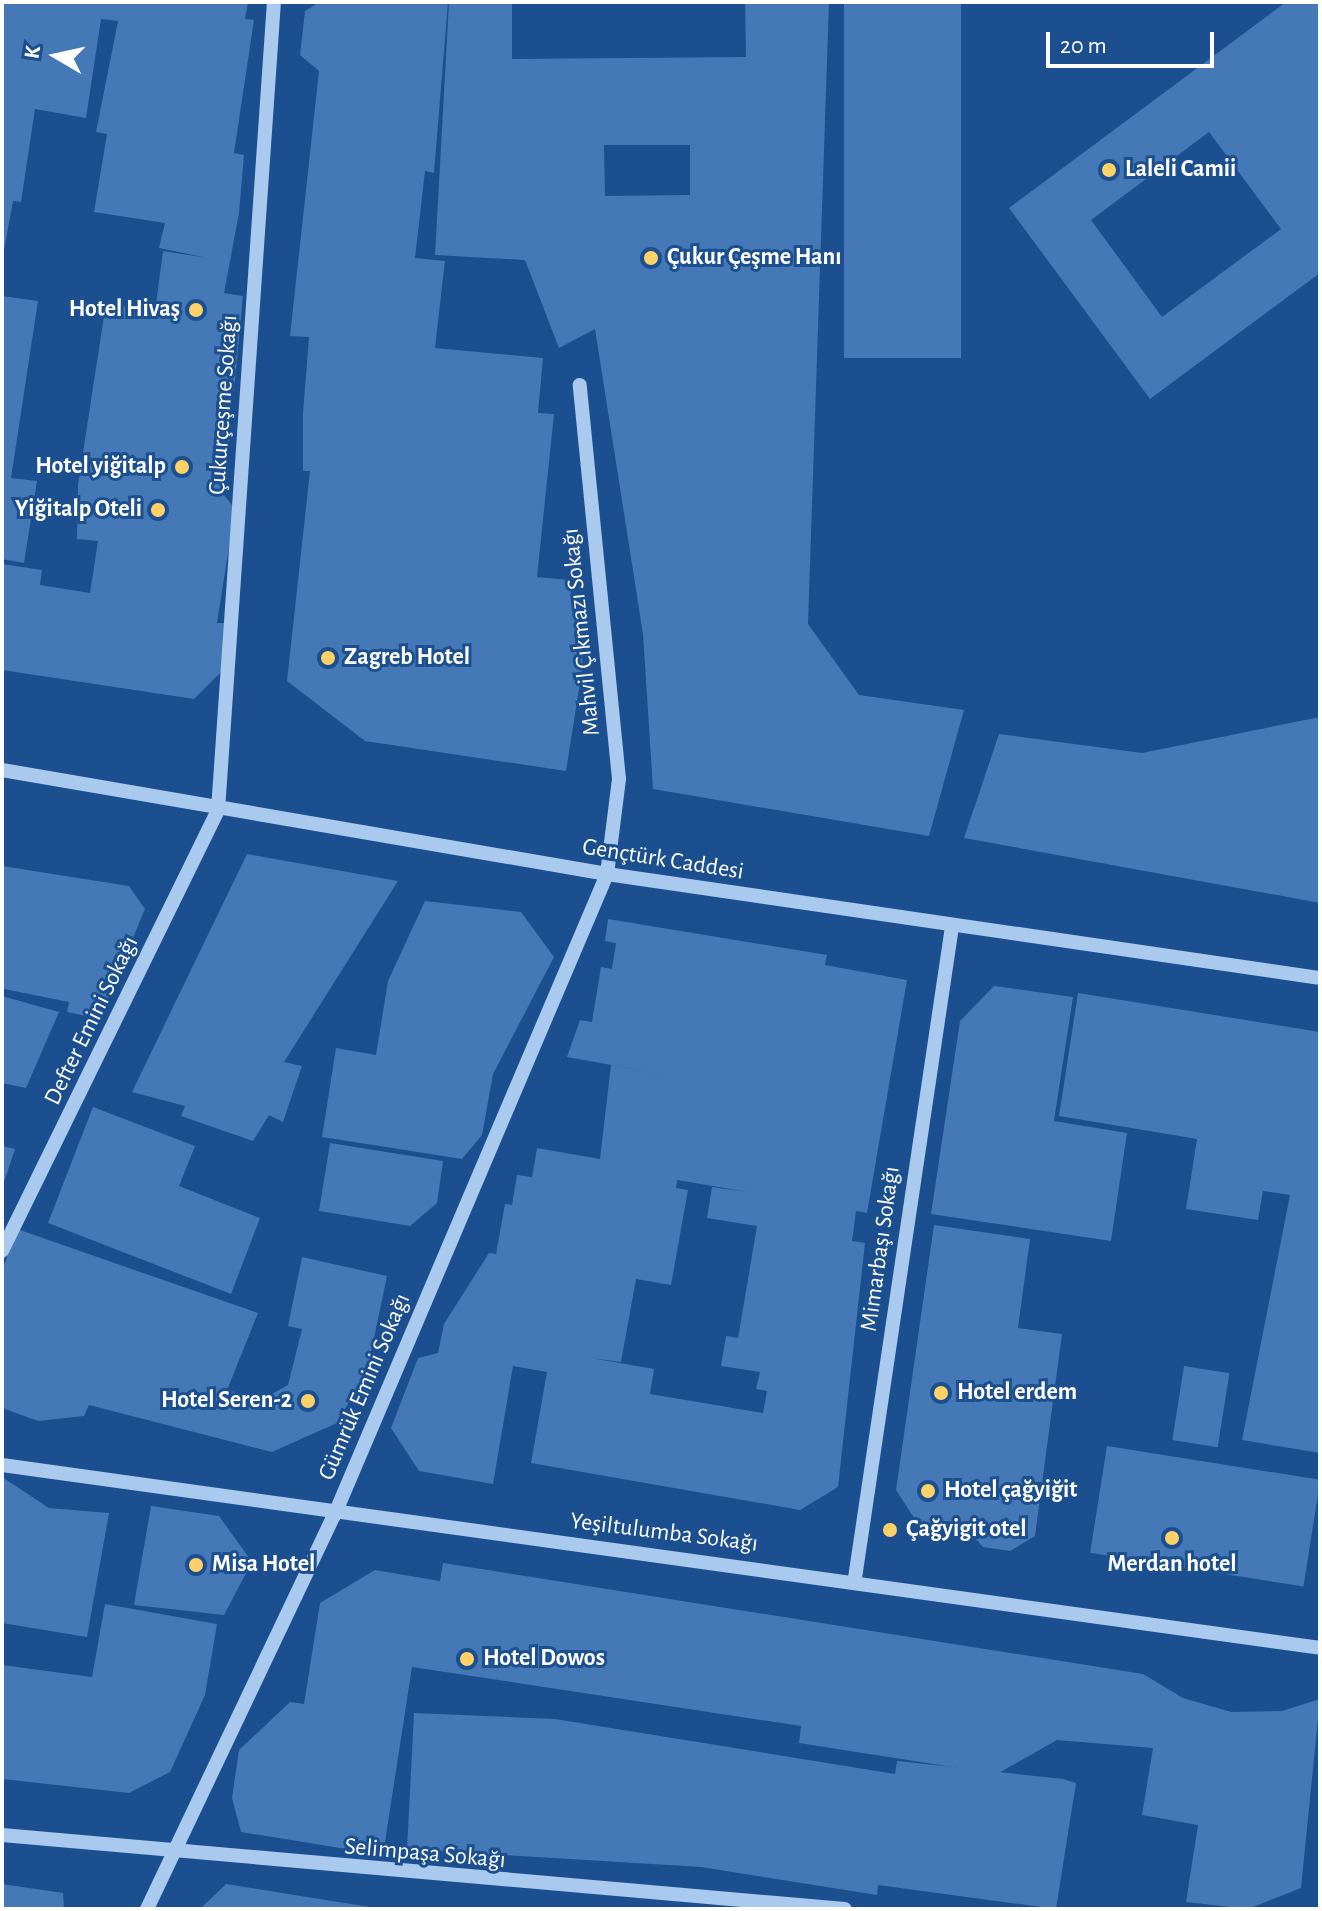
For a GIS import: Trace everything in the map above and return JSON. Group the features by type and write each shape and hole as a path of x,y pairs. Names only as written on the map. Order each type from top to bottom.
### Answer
{"street":[{"name":"Çukurçeşme Sokağı","path":"218,810 274,2"},
{"name":"Mahvil Çıkmazı Sokağı","path":"580,385 619,779 607,874"},
{"name":"Gençtürk Caddesi","path":"2,770 218,810 607,874 952,927 1320,978"},
{"name":"Defter Emini Sokağı","path":"2,1251 218,810"},
{"name":"Gümrük Emini Sokağı","path":"147,1909 170,1855 334,1516 607,874"},
{"name":"Mimarbaşı Sokağı","path":"855,1578 952,927"},
{"name":"Yeşiltulumba Sokağı","path":"2,1465 334,1516 855,1578 1320,1648"},
{"name":"Selimpaşa Sokağı","path":"2,1835 170,1855 845,1909"}],"building":[{"path":"2,2 248,2 245,19 254,20 234,153 244,155 239,213 224,293 243,296 224,495 235,509 217,623 225,623 221,672 194,699 2,670 2,564 42,570 40,585 90,593 98,541 77,539 78,485 106,303 155,312 163,251 208,258 159,248 165,223 94,212 107,134 96,132 118,21 101,19 86,118 35,109 21,202 13,201 2,261"},
{"path":"320,2 448,2 434,173 425,171 415,258 445,261 435,348 543,358 538,413 554,414 537,577 569,580 583,664 566,771 365,741 287,681 310,471 303,471 303,413 309,337 290,336 319,71 300,55 305,11"},
{"name":"Çukur Çeşme Hanı","path":"449,2 512,2 512,59 746,57 745,2 829,2 808,624 859,695 964,710 929,836 653,789 643,634 595,329 559,348 525,260 435,255","holes":["604,145 690,145 690,195 605,196"]},
{"path":"844,2 961,2 961,358 844,358"},
{"name":"Laleli Camii","path":"1286,2 1320,2 1320,273 1150,399 1009,208","holes":["1209,132 1281,229 1162,317 1091,220"]},
{"path":"2,296 38,301 11,478 37,481 24,563 2,559"},
{"path":"1320,717 1320,903 964,838 999,734 1142,753"},
{"path":"247,854 398,881 284,1062 302,1066 283,1122 269,1115 253,1141 181,1116 185,1106 132,1092"},
{"path":"2,866 129,886 145,909 105,1005 95,1003 92,1017 67,1012 69,1002 4,989"},
{"path":"425,901 521,912 554,957 493,1074 482,1135 462,1159 322,1137 336,1048 376,1055 388,981"},
{"path":"608,919 827,955 825,965 907,980 867,1213 856,1211 852,1241 865,1243 838,1487 800,1510 531,1463 547,1372 513,1366 493,1484 419,1471 391,1428 418,1358 438,1353 444,1324 489,1253 496,1254 505,1204 512,1205 517,1175 532,1177 537,1148 600,1159 611,1065 695,1080 567,1057 580,1020 592,1022 601,967 612,969 616,943 605,941","holes":["677,1180 748,1192 712,1187 707,1218 757,1226 738,1338 726,1336 721,1366 760,1372 756,1389 767,1391 763,1413 650,1394 654,1369 591,1358 621,1362 636,1279 671,1285 688,1190 676,1188"]},
{"path":"994,986 1073,997 1054,1121 1127,1133 1111,1241 931,1214 960,1021"},
{"path":"1078,993 1320,1032 1320,1453 1242,1440 1290,1195 1263,1191 1258,1220 1186,1209 1197,1139 1059,1116"},
{"path":"2,996 59,1012 26,1088 2,1083"},
{"path":"93,1107 195,1146 179,1186 260,1218 231,1294 48,1223"},
{"path":"330,1143 443,1161 437,1203 410,1226 319,1211"},
{"path":"2,1146 15,1149 3,1185 2,1185"},
{"path":"934,1225 1030,1239 1018,1328 1062,1334 1035,1536 1010,1551 983,1547 969,1531 918,1524 896,1490"},
{"path":"17,1229 258,1313 227,1390 263,1399 288,1385 302,1329 288,1326 302,1257 387,1276 367,1371 337,1423 272,1452 89,1405 84,1416 38,1421 2,1408 2,1271"},
{"path":"1184,1366 1229,1373 1218,1447 1172,1440"},
{"path":"1107,1446 1320,1480 1303,1586 1090,1553"},
{"path":"2,1477 49,1508 109,1513 87,1637 2,1623"},
{"path":"151,1506 219,1516 252,1562 224,1615 134,1605"},
{"path":"443,1563 1143,1674 1183,1698 1231,1712 1282,1711 1320,1699 1301,1888 1248,1909 1186,1902 1198,1825 1142,1815 1153,1748 1057,1740 997,1774 799,1743 801,1726 412,1667 383,1855 241,1832 232,1798 239,1750 290,1702 304,1704 320,1603 375,1570 440,1581"},
{"path":"105,1604 217,1624 205,1695 170,1772 129,1793 2,1779 2,1665 92,1677"},
{"path":"414,1713 555,1719 895,1774 897,1761 1063,1779 1076,1783 1056,1909 878,1885 877,1895 701,1867 407,1849"},
{"path":"2,1884 63,1893 64,1909 2,1909"},
{"path":"226,1884 370,1907 370,1909 200,1909"}],"place":[{"name":"Laleli Camii","path":"1109,170"},
{"name":"Çukur Çeşme Hanı","path":"651,258"},
{"name":"Hotel Hivaş","path":"196,310"},
{"name":"Hotel yiğitalp","path":"182,467"},
{"name":"Yiğitalp Oteli","path":"158,510"},
{"name":"Zagreb Hotel","path":"328,658"},
{"name":"Hotel erdem","path":"941,1393"},
{"name":"Hotel Seren-2","path":"308,1401"},
{"name":"Hotel çağyiğit","path":"928,1491"},
{"name":"Çağyigit otel","path":"890,1530"},
{"name":"Merdan hotel","path":"1172,1538"},
{"name":"Misa Hotel","path":"196,1565"},
{"name":"Hotel Dowos","path":"467,1659"}]}
